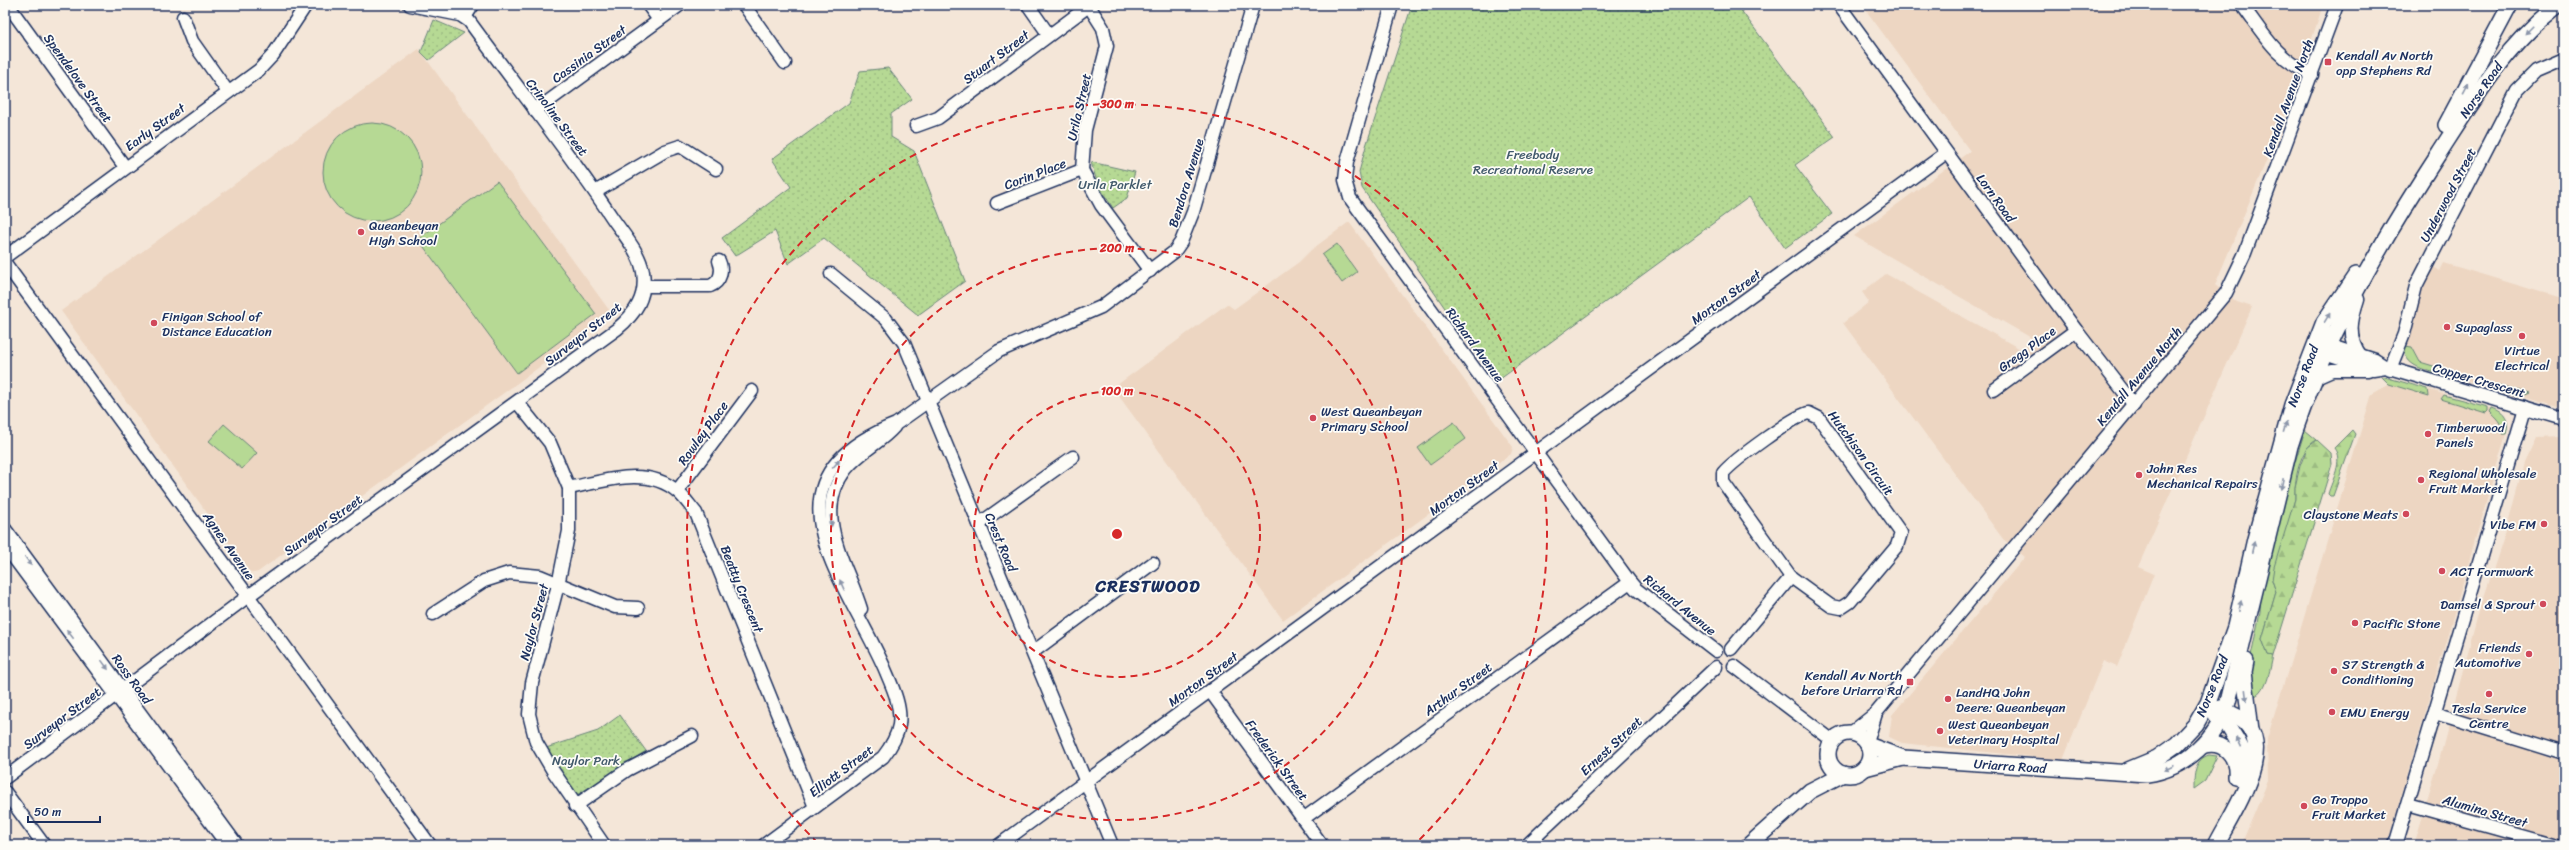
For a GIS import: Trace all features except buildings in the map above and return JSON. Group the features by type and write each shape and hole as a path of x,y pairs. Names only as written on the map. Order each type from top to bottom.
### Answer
{"main road":[{"name":"Norse Road","path":"2416,185 2510,5"},
{"name":"Norse Road","path":"2111,773 2145,763 2177,744 2199,719 2210,699 2235,627 2282,436 2321,347 2365,277 2395,220 2416,185 2498,66 2528,31 2558,5"},
{"name":"Norse Road","path":"2111,773 2159,772 2180,762 2202,746 2223,715 2256,588 2290,446 2314,378 2321,347 2324,322 2395,220"},
{"path":"2216,845 2252,773 2255,754 2244,672 2257,613 2256,588"},
{"path":"2224,828 2241,781 2245,761 2241,745 2223,715 2219,692 2235,627"},
{"path":"2145,763 2181,749 2211,719 2223,715 2232,714 2241,718 2251,733"},
{"path":"1749,845 1810,791 1843,774 1854,774 1865,768 1870,757 1868,744 1860,736 1851,733 1841,735 1833,741 1829,750 1829,760 1810,791"},
{"name":"Uriarra Road","path":"1868,744 1903,758 2111,773"},
{"path":"2202,746 2212,744 2220,746 2234,758 2237,773 2231,806"},
{"name":"Uriarra Road","path":"1865,768 1903,758"},
{"path":"1829,760 1836,770 1843,774"}],"street":[{"name":"Spendelove Street","path":"8,5 125,167"},
{"name":"Early Street","path":"5,257 268,61 306,5"},
{"path":"410,5 465,17 473,5"},
{"path":"648,5 659,20"},
{"name":"Cassinia Street","path":"535,111 680,5"},
{"path":"744,5 785,63"},
{"path":"1028,5 1049,35"},
{"name":"Stuart Street","path":"916,126 938,118 1090,5"},
{"name":"Urila Street","path":"1082,170 1085,130 1107,46 1103,28 1090,5"},
{"name":"Bendora Avenue","path":"929,402 999,351 1101,307 1174,252 1188,228 1253,5"},
{"name":"Richard Avenue","path":"1392,5 1349,153 1345,171 1347,192 1359,212 1630,582 1636,589 1716,651"},
{"name":"Lorn Road","path":"1839,5 2076,330 2134,405"},
{"path":"2242,5 2278,54 2294,67 2312,75"},
{"name":"Kendall Avenue North","path":"1851,733 1876,713 2212,311 2236,275 2337,5"},
{"path":"183,17 192,41 228,92"},
{"name":"Crinoline Street","path":"465,17 595,192 637,256 643,273 644,286"},
{"name":"Underwood Street","path":"2388,368 2404,334 2416,286 2517,90 2536,70 2564,59"},
{"path":"595,192 665,150 680,146 716,169"},
{"name":"Morton Street","path":"999,845 1946,153"},
{"path":"1082,170 1101,205 1150,271"},
{"name":"Corin Place","path":"997,203 1082,170"},
{"path":"644,286 710,286 715,284 720,277 722,268 719,261"},
{"name":"Agnes Avenue","path":"5,263 430,845"},
{"name":"Crest Road","path":"831,274 886,319 899,334 929,402 1112,845"},
{"path":"2362,356 2352,341 2350,324 2365,277"},
{"name":"Surveyor Street","path":"5,778 248,597 517,402 627,320 640,303 644,286"},
{"name":"Gregg Place","path":"1994,390 2076,330"},
{"name":"Copper Crescent","path":"2321,347 2362,356 2375,360 2388,368 2564,420"},
{"name":"Copper Crescent","path":"2321,347 2373,369 2388,368"},
{"path":"2314,378 2332,370 2373,369"},
{"name":"Rowley Place","path":"677,492 752,391"},
{"name":"Naylor Street","path":"517,402 550,442 569,488 568,531 558,585 532,683 529,714 536,742 575,806 604,845"},
{"name":"Elliott Street","path":"764,845 883,757 890,748 899,725 899,710 891,684 868,631 845,591 821,535 819,498 828,473 844,454 869,436 896,424 929,402"},
{"path":"2396,845 2525,408"},
{"name":"Hutchison Circuit","path":"1809,413 1819,418 1898,527 1901,537 1897,546 1850,602 1841,608 1831,606 1791,577 1725,486 1723,473 1732,464 1795,419 1809,413"},
{"path":"979,524 1073,457"},
{"name":"Beatty Crescent","path":"569,488 621,477 653,478 677,492 696,513 815,807"},
{"name":"Ross Road","path":"5,529 227,845"},
{"name":"Ross Road","path":"5,546 237,845"},
{"path":"1033,652 1153,563"},
{"path":"433,614 484,581 509,573 540,576 558,585 615,607 638,608"},
{"path":"1731,649 1791,577"},
{"name":"Arthur Street","path":"1303,819 1630,582"},
{"path":"1721,648 1731,649 1736,655 1734,666 1727,670 1716,667 1713,658 1716,651 1721,648"},
{"path":"1734,666 1833,741"},
{"name":"Ernest Street","path":"1526,845 1716,667"},
{"name":"Frederick Street","path":"1210,691 1322,845"},
{"name":"Kendall Avenue North","path":"1868,744 1876,713"},
{"path":"2434,713 2564,753"},
{"path":"575,806 627,770 692,736"},
{"path":"5,792 44,845"},
{"name":"Alumina Street","path":"2408,804 2554,845"}],"shaded area":[{"path":"1862,5 2323,5 2293,96 2215,285 2237,302 2252,307 2138,567 2154,574 2117,667 2103,661 2063,760 1902,743 1889,737 1892,715 2025,557 2003,539 1843,323 1869,302 1862,292 1886,274 2022,350 2035,340 1854,236 1970,151"},
{"name":"Queanbeyan High School","path":"419,49 612,314 258,572 254,573 249,571 61,311"},
{"name":"West Queanbeyan Primary School","path":"1349,222 1513,447 1511,454 1283,620 1113,388 1227,304 1234,309 1299,262 1311,250"},
{"path":"2444,263 2564,299 2564,410 2418,367 2410,363 2405,350 2418,296 2431,265 2440,271"},
{"path":"2390,378 2497,410 2505,417 2508,427 2387,845 2241,845 2268,781 2267,739 2372,394 2388,385"},
{"path":"2564,437 2564,845 2413,845 2440,757 2477,618 2506,531 2524,463 2536,438"}],"green space":[{"name":"Freebody Recreational Reserve","path":"1412,5 1737,5 1835,137 1795,165 1832,214 1785,248 1749,197 1496,382 1362,188 1359,172 1366,146"},
{"path":"434,20 464,33 429,60 421,52"},
{"path":"888,68 912,99 891,114 891,137 914,151 965,281 918,315 824,238 788,264 775,231 735,256 722,238 791,187 772,159 849,103 860,71"},
{"path":"372,123 391,127 407,137 417,153 421,172 417,191 407,207 391,217 372,221 353,217 337,207 327,191 323,172 327,153 337,137 353,127"},
{"name":"Urila Parklet","path":"1091,162 1135,172 1127,198 1113,208 1098,185"},
{"path":"497,181 596,314 517,373 418,239"},
{"path":"1337,244 1357,272 1342,283 1322,255"},
{"path":"2405,346 2412,347 2420,362 2450,371 2443,375 2423,369 2411,363 2407,359"},
{"path":"2381,376 2428,389 2429,396 2389,384"},
{"path":"2499,385 2529,394 2522,397 2497,390"},
{"path":"2444,395 2488,407 2488,411 2486,413 2441,399"},
{"path":"2492,408 2500,412 2507,421 2506,434 2503,434 2501,424 2490,412"},
{"path":"1454,422 1466,439 1430,465 1418,448"},
{"path":"224,424 257,453 242,469 209,441"},
{"path":"2305,430 2317,440 2306,450 2299,466 2295,484 2295,499 2272,580 2276,592 2262,639 2268,655 2273,656 2264,686 2257,695 2252,697 2249,665 2260,613 2261,590 2287,488"},
{"path":"2352,430 2355,434 2333,496 2330,496 2328,494 2338,465 2337,453 2334,448"},
{"path":"2317,440 2331,453 2332,464 2273,656 2268,655 2262,639 2276,592 2272,580 2274,567 2295,499 2295,487 2300,466 2307,448"},
{"name":"Naylor Park","path":"620,715 646,751 577,795 546,748 598,731"},
{"path":"2209,755 2217,756 2205,781 2194,789 2195,774 2198,764 2200,760"}],"place":[{"name":"Kendall Av North opp Stephens Rd","path":"2328,62"},
{"name":"Queanbeyan High School","path":"361,232"},
{"name":"Finigan School of Distance Education","path":"154,323"},
{"name":"Supaglass","path":"2447,327"},
{"name":"Virtue Electrical","path":"2522,336"},
{"name":"West Queanbeyan Primary School","path":"1313,418"},
{"name":"Timberwood Panels","path":"2428,434"},
{"name":"John Res Mechanical Repairs","path":"2139,475"},
{"name":"Regional Wholesale Fruit Market","path":"2421,480"},
{"name":"Claystone Meats","path":"2406,514"},
{"name":"Vibe FM","path":"2544,524"},
{"name":"ACT Formwork","path":"2442,571"},
{"name":"Damsel & Sprout","path":"2543,604"},
{"name":"Pacific Stone","path":"2355,623"},
{"name":"Friends Automotive","path":"2529,654"},
{"name":"S7 Strength & Conditioning","path":"2334,671"},
{"name":"Kendall Av North before Uriarra Rd","path":"1910,682"},
{"name":"Tesla Service Centre","path":"2489,694"},
{"name":"LandHQ John Deere: Queanbeyan","path":"1948,699"},
{"name":"EMU Energy","path":"2332,712"},
{"name":"West Queanbeyan Veterinary Hospital","path":"1940,731"},
{"name":"Go Troppo Fruit Market","path":"2304,806"}],"district":[{"name":"CRESTWOOD","path":"1148,586"}]}
